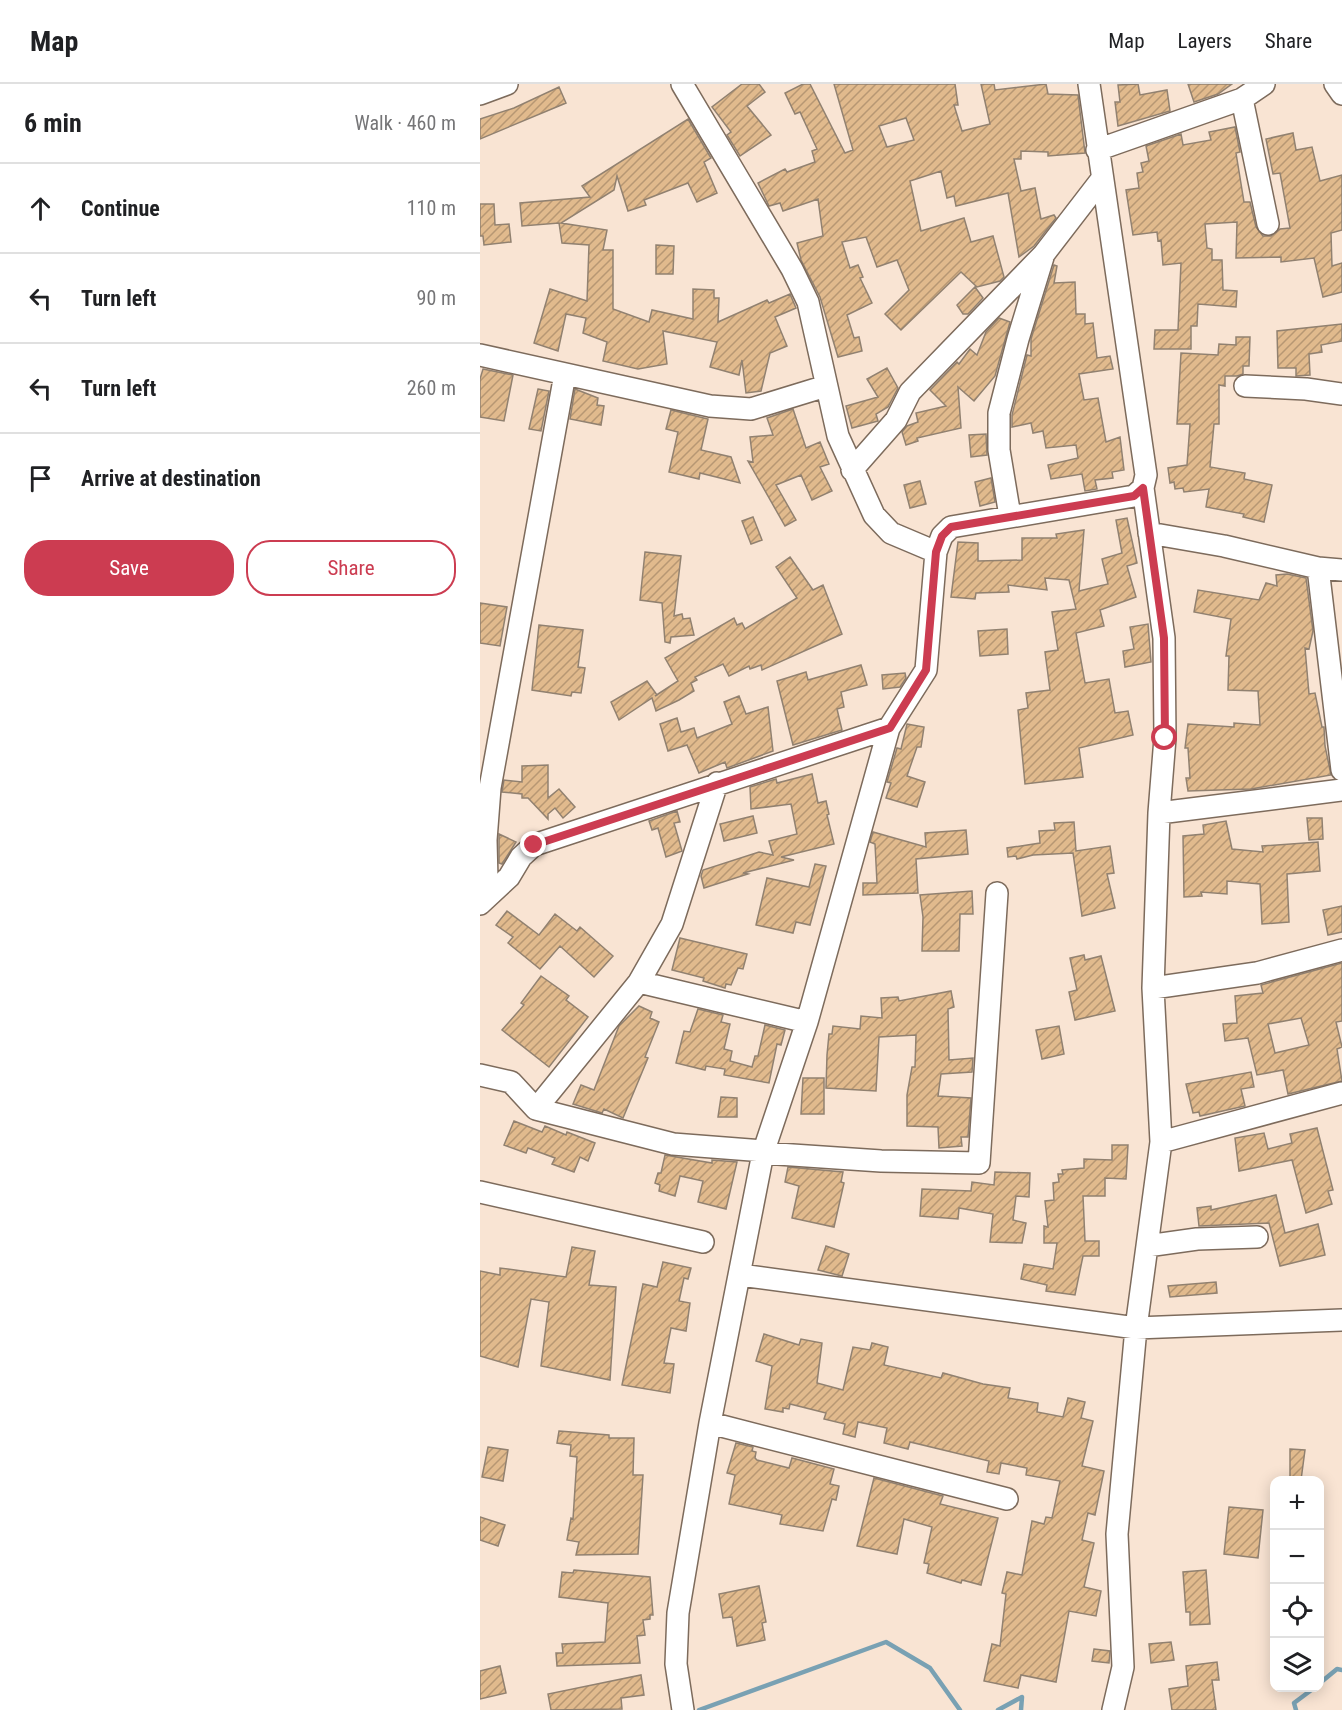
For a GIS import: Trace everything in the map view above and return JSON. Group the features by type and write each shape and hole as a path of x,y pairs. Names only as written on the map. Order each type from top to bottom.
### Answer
{"street":[{"path":"480,94 507,84"},
{"path":"682,84 804,293 838,436 874,515 891,533 936,552"},
{"path":"1089,84 1101,180 1146,475 1143,488 1164,638 1165,738 1159,813 1153,988 1161,1142 1136,1328 1117,1534 1124,1667 1113,1710"},
{"path":"1097,150 1242,99 1264,84"},
{"path":"1335,84 1342,94"},
{"path":"1242,99 1268,224"},
{"path":"852,470 896,420 910,392 1044,254 1101,180"},
{"path":"1010,516 999,450 999,413 1018,339 1044,254"},
{"path":"480,355 710,406 751,409 826,386"},
{"path":"481,902 486,880 490,788 566,374"},
{"path":"1245,386 1306,389 1342,394"},
{"path":"681,1705 676,1664 678,1613 710,1423 764,1152 807,1022 890,728 926,670 936,552 942,536 951,527 1134,496 1143,488"},
{"path":"1149,534 1224,546 1318,568 1342,570"},
{"path":"1318,568 1342,770"},
{"path":"481,902 510,877 521,857 534,845 890,728"},
{"path":"536,1109 639,982 672,924 717,783"},
{"path":"1159,813 1342,790"},
{"path":"480,1075 511,1082 536,1109 673,1144 881,1161 979,1164 997,893"},
{"path":"1153,988 1257,973 1342,950"},
{"path":"639,982 807,1022"},
{"path":"1161,1142 1342,1093"},
{"path":"480,1192 703,1242"},
{"path":"1147,1246 1197,1239 1257,1237"},
{"path":"740,1275 1136,1328 1342,1320"},
{"path":"710,1423 1007,1499"}],"building":[{"path":"742,84 759,84 765,92 747,106 771,135 740,156 727,135 731,132 712,107"},
{"path":"803,84 810,84 845,153 853,150 834,84 955,84 958,105 954,105 962,131 990,124 981,84 994,84 995,90 1046,84 1048,94 1078,95 1085,153 1048,156 1048,152 1021,151 1021,159 1014,159 1021,191 1035,188 1041,219 1054,215 1056,218 1034,246 1019,257 1008,193 956,206 954,196 947,198 941,171 910,181 921,231 964,218 971,242 993,236 1004,277 1000,281 977,287 961,272 901,330 885,314 909,290 897,260 877,267 866,237 842,242 850,268 858,265 863,277 860,278 872,303 847,315 854,338 859,337 862,351 838,357 820,297 801,260 797,243 823,236 818,199 783,211 780,203 769,206 758,183 785,169 787,172 815,162 812,151 817,149 800,112 795,114 785,93","holes":["906,118 914,140 887,147 879,126"]},
{"path":"1138,84 1140,95 1167,90 1170,111 1118,126 1115,102 1120,102 1118,85"},
{"path":"1188,84 1232,84 1218,94 1194,102"},
{"path":"559,87 566,103 480,139 480,119 514,108"},
{"path":"688,119 711,158 704,162 717,193 697,202 688,183 644,200 646,205 628,211 617,176 614,190 561,223 607,230 603,250 613,250 613,309 649,322 652,310 693,319 693,289 714,290 714,298 719,298 718,322 767,300 769,303 790,294 796,308 775,317 787,346 770,353 761,391 746,393 742,360 739,375 710,367 717,342 663,331 667,364 638,369 603,361 607,342 583,333 586,318 566,314 558,351 534,343 550,289 587,301 589,245 562,243 559,223 522,226 520,203 590,197 582,186"},
{"path":"1235,127 1240,152 1236,153 1244,202 1250,202 1256,227 1263,236 1271,236 1280,229 1290,228 1280,173 1273,174 1266,139 1293,133 1296,150 1312,147 1320,181 1342,175 1342,230 1331,233 1332,266 1342,263 1342,292 1323,297 1314,258 1281,262 1281,257 1236,258 1237,222 1205,224 1207,248 1212,249 1212,260 1222,260 1223,290 1237,291 1236,307 1198,304 1197,326 1191,326 1191,349 1154,349 1155,330 1178,330 1181,263 1163,265 1161,240 1158,241 1157,232 1133,235 1126,190 1139,188 1137,173 1143,172 1141,163 1149,161 1146,146 1181,134 1183,145 1211,140 1209,132"},
{"path":"480,204 494,204 495,225 509,224 511,242 484,245 483,236 480,236"},
{"path":"656,245 674,246 673,274 656,274"},
{"path":"1054,265 1057,266 1054,283 1075,282 1076,314 1085,314 1085,324 1093,323 1097,358 1110,356 1113,369 1079,374 1084,400 1098,398 1106,442 1120,437 1124,470 1112,472 1113,478 1095,480 1097,489 1085,491 1082,474 1051,479 1048,465 1078,458 1076,445 1046,448 1043,431 1033,433 1031,423 1012,427 1012,415 1027,355 1031,356 1031,339"},
{"path":"975,287 983,298 968,314 963,314 957,305"},
{"path":"999,318 1010,322 995,376 974,401 958,387 961,428 917,438 918,441 906,445 902,432 907,426 918,422 916,413 946,406 930,390 957,362 959,364 970,349 977,355 986,332"},
{"path":"1342,324 1342,341 1321,345 1322,352 1309,354 1310,375 1296,376 1296,368 1278,368 1277,331"},
{"path":"1236,337 1250,337 1249,366 1243,366 1243,374 1225,376 1225,386 1219,385 1219,424 1214,424 1210,467 1245,473 1244,479 1272,485 1264,522 1243,517 1244,514 1206,507 1209,489 1184,492 1183,488 1175,489 1174,482 1170,483 1168,468 1187,465 1190,424 1177,424 1181,353 1218,355 1219,344 1236,345"},
{"path":"887,368 898,388 888,407 876,414 878,421 852,428 846,406 878,397 867,379"},
{"path":"483,369 513,375 504,421 480,417 480,379"},
{"path":"538,389 549,391 541,431 529,429"},
{"path":"575,389 598,398 597,405 604,406 601,425 570,419"},
{"path":"793,409 806,448 820,442 829,464 820,467 832,491 812,500 801,475 776,485 796,520 785,526 748,461 753,462 750,437 773,435 767,418"},
{"path":"671,410 708,419 701,450 731,457 740,483 700,473 699,479 669,472 678,432 666,429"},
{"path":"986,434 987,455 971,457 969,435"},
{"path":"991,478 995,502 980,506 975,482"},
{"path":"920,481 926,504 910,508 904,485"},
{"path":"753,517 762,540 751,544 742,521"},
{"path":"1127,518 1137,563 1127,566 1136,597 1100,610 1104,626 1076,633 1085,683 1109,679 1115,713 1128,711 1133,735 1079,748 1083,777 1025,784 1018,710 1028,708 1026,693 1050,690 1045,652 1058,650 1052,612 1076,609 1069,580 1045,578 1047,590 1008,585 1009,592 976,593 975,599 951,597 958,542 978,543 978,561 1022,560 1022,538 1057,538 1056,534 1084,530 1079,591 1108,584 1102,559 1122,553 1116,520"},
{"path":"645,552 681,556 674,616 682,614 683,619 690,618 694,635 671,637 670,643 665,642 662,603 640,600"},
{"path":"790,557 813,590 823,585 842,634 762,670 761,665 750,669 749,666 729,676 723,664 695,677 697,680 691,683 694,691 656,711 652,698 619,720 611,702 647,681 657,695 678,681 665,658 734,618 737,625 742,623 745,629 797,598 776,567"},
{"path":"1287,574 1306,578 1313,631 1309,649 1305,648 1309,694 1315,693 1322,727 1324,727 1331,775 1251,789 1188,791 1186,778 1190,778 1188,748 1185,748 1188,724 1234,727 1234,723 1260,725 1258,691 1228,690 1229,656 1226,656 1231,619 1194,612 1198,590 1259,600 1266,583 1277,586 1276,575"},
{"path":"480,603 507,607 500,646 480,643"},
{"path":"1148,624 1151,662 1125,667 1123,651 1134,649 1130,627"},
{"path":"539,625 583,630 578,667 585,668 581,693 572,692 571,696 532,690"},
{"path":"1007,629 1008,654 980,656 978,631"},
{"path":"861,665 867,685 841,692 844,707 837,709 842,730 793,745 777,681 806,672 808,680"},
{"path":"905,673 906,678 900,687 883,689 882,675"},
{"path":"739,696 746,714 768,707 773,751 727,768 725,762 699,773 687,745 668,751 660,724 677,718 681,732 694,728 697,738 732,724 724,702"},
{"path":"907,724 924,727 921,747 917,747 907,776 925,782 917,807 886,798 891,783 887,782 897,748 901,749"},
{"path":"548,765 548,798 559,789 575,807 563,818 555,808 548,814 548,819 528,798 522,798 522,794 502,792 504,780 522,782 522,766"},
{"path":"812,774 818,803 826,801 834,844 781,857 794,860 743,873 748,874 704,888 701,876 703,870 759,852 773,855 769,841 797,834 791,804 751,809 750,787 776,779 777,783"},
{"path":"677,811 680,822 674,823 682,851 666,857 658,828 652,830 649,821"},
{"path":"753,816 757,833 724,841 720,824"},
{"path":"1307,818 1322,818 1323,839 1309,840"},
{"path":"1226,821 1232,849 1263,852 1262,846 1318,842 1320,871 1287,874 1289,922 1262,924 1260,884 1227,881 1227,894 1201,892 1202,896 1184,897 1183,836 1204,834 1203,825"},
{"path":"1074,822 1076,851 1110,846 1114,873 1107,874 1115,908 1082,916 1073,853 1033,855 1017,859 1016,856 1008,857 1007,848 1040,843 1039,831 1055,830 1054,823"},
{"path":"966,830 968,854 916,859 918,893 863,895 863,883 877,883 875,844 870,842 873,832 926,847 925,833"},
{"path":"499,834 516,842 502,864 499,863"},
{"path":"815,864 826,866 810,925 796,922 793,933 756,925 767,878 809,887"},
{"path":"972,891 973,914 960,914 959,951 922,951 923,917 920,895"},
{"path":"1342,906 1342,932 1328,935 1323,910"},
{"path":"507,911 539,935 555,914 577,931 580,927 613,956 594,977 560,946 540,969 508,943 513,937 496,925"},
{"path":"680,938 747,954 743,969 738,968 731,985 726,984 725,988 703,981 704,978 672,970"},
{"path":"1084,955 1085,960 1101,956 1115,1011 1075,1020 1069,992 1077,990 1070,958"},
{"path":"1342,963 1342,1021 1336,1022 1342,1047 1337,1049 1342,1081 1288,1094 1283,1070 1257,1075 1248,1038 1225,1041 1223,1024 1237,1023 1235,996 1263,993 1261,985","holes":["1301,1018 1309,1045 1275,1053 1268,1024"]},
{"path":"541,976 569,996 566,1000 588,1017 549,1067 502,1030 524,1005 521,1003"},
{"path":"951,991 954,1007 948,1009 949,1060 973,1058 972,1072 941,1074 938,1096 971,1098 968,1137 961,1137 962,1146 939,1148 938,1127 907,1126 907,1095 912,1067 915,1067 916,1035 879,1037 876,1091 826,1088 829,1034 832,1034 833,1026 860,1029 861,1016 882,1018 881,998 898,997 899,1001"},
{"path":"639,1006 652,1012 650,1018 659,1022 645,1057 648,1058 623,1118 604,1109 602,1113 573,1104 581,1085 594,1090 619,1026"},
{"path":"698,1009 723,1015 721,1022 730,1024 724,1049 732,1051 730,1061 752,1067 755,1056 758,1056 765,1025 785,1030 781,1045 777,1044 769,1083 724,1075 725,1069 706,1066 705,1070 676,1063 684,1031 690,1032"},
{"path":"1059,1026 1064,1054 1042,1059 1036,1030"},
{"path":"1251,1072 1254,1087 1241,1089 1245,1106 1200,1116 1199,1112 1193,1113 1186,1084"},
{"path":"803,1078 824,1078 824,1114 801,1114"},
{"path":"721,1097 737,1098 737,1117 718,1117"},
{"path":"514,1121 542,1132 545,1126 595,1143 588,1161 580,1157 574,1172 552,1164 555,1158 528,1148 526,1153 504,1145"},
{"path":"1317,1128 1333,1190 1328,1191 1332,1204 1306,1213 1292,1160 1239,1171 1235,1138 1264,1133 1268,1149 1292,1143 1290,1134"},
{"path":"1112,1145 1128,1145 1126,1179 1105,1178 1105,1196 1083,1196 1085,1241 1099,1241 1099,1256 1083,1256 1075,1295 1046,1291 1047,1285 1021,1279 1024,1264 1053,1269 1057,1243 1044,1243 1044,1226 1048,1227 1045,1201 1054,1200 1053,1183 1059,1182 1058,1174 1063,1174 1062,1170 1084,1168 1084,1159 1112,1160"},
{"path":"665,1155 712,1163 712,1160 737,1162 726,1209 698,1202 703,1181 680,1176 675,1196 659,1191 660,1185 655,1183 658,1173 661,1173"},
{"path":"788,1167 843,1172 841,1182 844,1183 834,1227 792,1218 799,1186 785,1182"},
{"path":"995,1172 1030,1173 1029,1197 1016,1196 1013,1220 1026,1223 1022,1243 990,1242 993,1214 959,1208 958,1219 920,1216 922,1189 971,1191 972,1182 994,1185"},
{"path":"1276,1195 1285,1233 1318,1224 1325,1255 1280,1266 1269,1223 1199,1226 1197,1208 1211,1206 1211,1210"},
{"path":"826,1246 849,1254 842,1276 818,1270"},
{"path":"572,1247 595,1251 589,1285 616,1287 610,1380 541,1366 549,1302 531,1299 518,1367 480,1356 480,1271 500,1275 500,1268 566,1277"},
{"path":"663,1262 691,1268 688,1279 684,1278 679,1301 690,1303 686,1331 671,1328 664,1363 674,1364 670,1393 622,1385 643,1284 657,1287"},
{"path":"1216,1282 1217,1293 1170,1297 1168,1286"},
{"path":"764,1334 799,1345 801,1339 822,1343 817,1383 843,1390 853,1347 870,1350 872,1343 888,1347 884,1365 941,1378 943,1373 983,1384 1010,1388 1008,1398 1038,1403 1037,1412 1063,1417 1068,1398 1085,1402 1081,1418 1093,1421 1082,1466 1104,1471 1095,1515 1088,1513 1082,1540 1094,1543 1084,1587 1101,1591 1096,1616 1069,1611 1056,1682 1021,1675 1018,1688 984,1681 992,1644 1000,1646 1006,1594 1002,1593 1007,1572 1022,1575 1032,1521 1044,1524 1046,1517 1052,1518 1060,1481 1026,1475 1027,1468 1001,1463 999,1474 987,1472 989,1461 910,1442 908,1449 884,1443 887,1428 858,1422 855,1437 843,1434 845,1424 824,1419 826,1413 790,1404 789,1409 783,1408 783,1412 765,1409 772,1366 756,1361"},
{"path":"559,1431 609,1435 609,1438 634,1438 633,1475 643,1475 638,1554 576,1555 579,1542 567,1540 571,1518 573,1519 577,1457 570,1456 571,1445 557,1443"},
{"path":"736,1443 753,1447 752,1451 756,1452 757,1460 789,1468 792,1458 834,1469 830,1484 839,1486 836,1500 832,1499 823,1531 780,1524 782,1515 729,1504 735,1475 727,1473"},
{"path":"488,1447 508,1450 503,1481 482,1477"},
{"path":"1290,1449 1305,1450 1302,1476 1290,1476"},
{"path":"874,1478 943,1496 940,1504 998,1518 981,1585 962,1580 961,1583 927,1573 929,1564 924,1563 932,1527 904,1519 897,1554 857,1546"},
{"path":"1229,1507 1263,1510 1258,1558 1224,1554"},
{"path":"480,1517 505,1525 498,1546 480,1540"},
{"path":"574,1570 650,1577 653,1615 650,1615 650,1619 643,1620 645,1635 637,1636 640,1663 557,1666 556,1653 563,1653 562,1644 605,1642 608,1603 559,1597 562,1572 573,1573"},
{"path":"1206,1570 1210,1624 1190,1625 1190,1612 1186,1612 1183,1572"},
{"path":"759,1586 766,1622 762,1623 765,1640 737,1646 732,1617 723,1618 719,1594"},
{"path":"1171,1642 1174,1660 1151,1663 1149,1644"},
{"path":"1094,1649 1110,1651 1109,1663 1092,1661"},
{"path":"1217,1662 1219,1680 1212,1680 1216,1710 1172,1710 1169,1689 1188,1686 1186,1666"},
{"path":"500,1666 506,1693 480,1699 480,1671"},
{"path":"641,1675 644,1695 621,1698 622,1709 551,1710 548,1694"}],"waterway":[{"path":"699,1710 886,1642 930,1668 960,1710"},
{"path":"1324,1680 1337,1669 1342,1670"},
{"path":"1296,1710 1294,1703 1309,1692"},
{"path":"998,1710 1022,1697 1021,1710"}],"route":[{"path":"534,845 890,728 926,670 936,552 942,536 951,527 1134,496 1143,488 1164,638 1165,738"}]}
